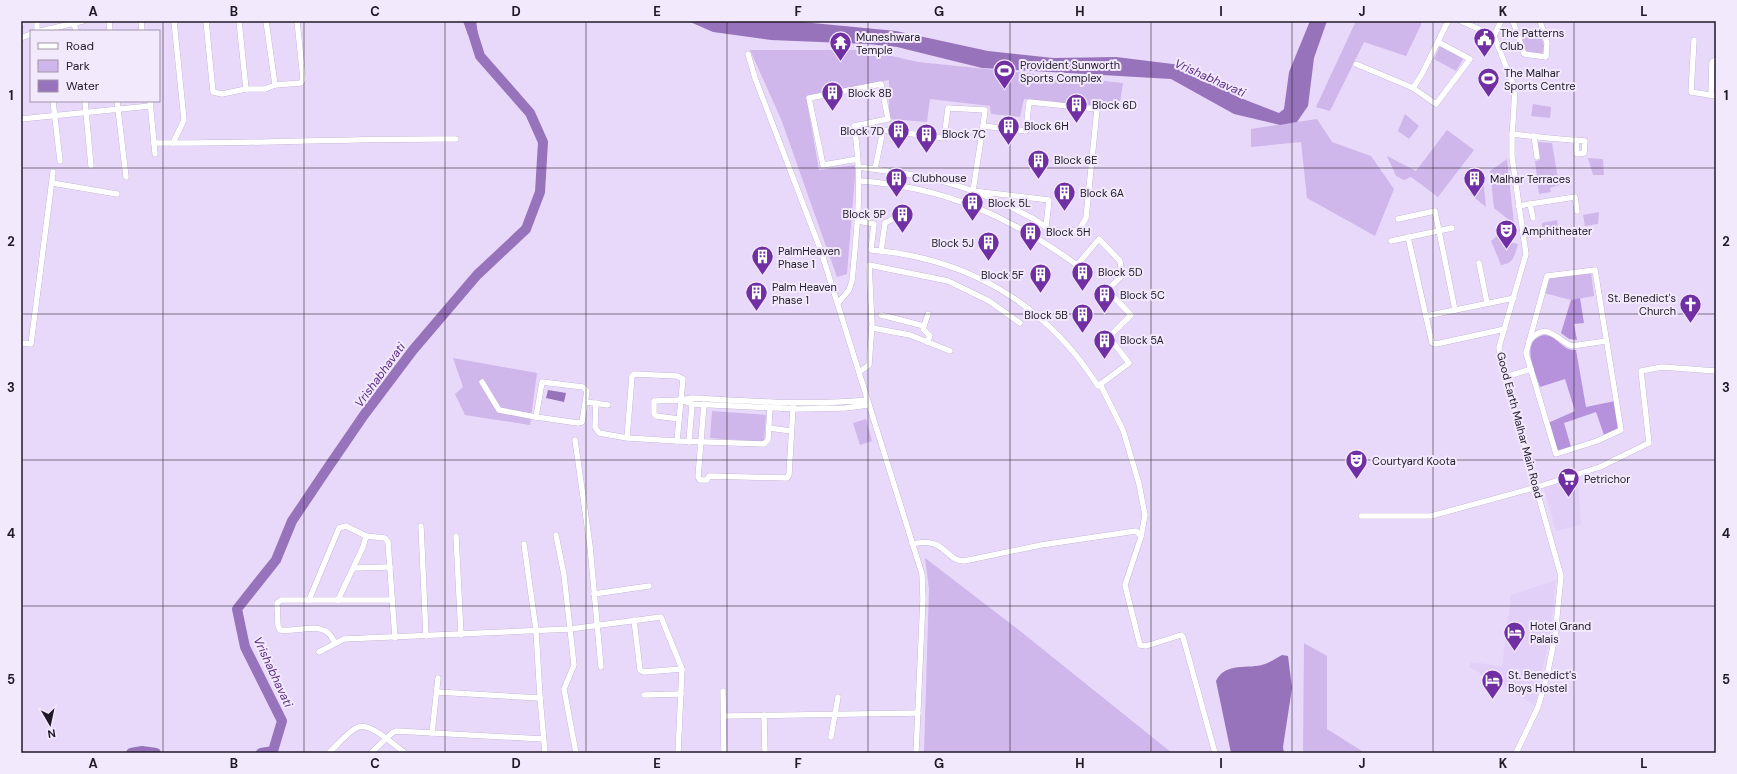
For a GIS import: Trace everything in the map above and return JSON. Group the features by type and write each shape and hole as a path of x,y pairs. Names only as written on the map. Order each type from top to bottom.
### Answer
{"street":[{"path":"50,28 51,21"},
{"path":"45,30 65,23 83,21"},
{"path":"173,143 184,120 174,21"},
{"path":"206,21 213,92 222,94 246,89 265,89 275,85 300,83 303,79 297,21"},
{"path":"239,21 246,89"},
{"path":"266,21 275,85"},
{"path":"1413,88 1422,74 1448,21"},
{"path":"1461,21 1494,36 1501,21"},
{"path":"1513,21 1524,54 1546,57 1547,43 1540,21"},
{"name":"Good Earth Malhar Main Road","path":"1494,36 1515,89 1512,157 1526,254 1499,347 1500,359 1561,576 1560,597 1547,676 1538,707 1516,753"},
{"path":"1694,40 1691,92 1714,95 1712,62 1716,60"},
{"path":"1356,64 1413,88 1436,104 1470,59 1438,42"},
{"path":"748,54 755,78 821,250 922,574 923,599 916,753"},
{"path":"838,303 850,290 858,221 860,181 858,167 858,159 854,126 888,119 882,84 809,98 823,165 858,159"},
{"path":"53,102 60,161"},
{"path":"85,102 91,166"},
{"path":"118,102 126,177"},
{"path":"858,167 899,171 946,182 973,191 1014,209 1046,227 1065,232 1079,230 1086,218 1097,109 1030,102 1026,131 983,126"},
{"path":"21,119 118,110 150,104 155,154"},
{"path":"876,169 883,130 944,138 948,108 985,110 973,191"},
{"path":"1512,134 1576,140"},
{"path":"1534,136 1537,157"},
{"path":"154,143 376,138 456,139"},
{"path":"21,343 31,344 53,172"},
{"path":"858,221 874,224 872,250 915,256 944,263 971,274 1003,291 1035,313 1058,334 1079,358 1098,386 1128,364 1110,337 1131,315 1108,290 1122,276 1120,261 1099,239 1077,264 1036,236 981,208 925,190 886,183 860,181"},
{"path":"52,183 117,194"},
{"path":"973,191 1049,200 1046,227"},
{"path":"1518,206 1575,197 1577,210"},
{"path":"1530,204 1533,218"},
{"path":"1398,219 1435,211 1455,310"},
{"path":"881,251 885,223 896,217 906,216"},
{"path":"1391,241 1452,228"},
{"path":"1408,237 1432,342 1434,344 1505,329"},
{"path":"1479,262 1487,303"},
{"path":"859,372 869,365 872,328 869,265 948,281 988,301 1020,323"},
{"path":"1595,270 1621,430 1597,441 1556,454 1526,353 1529,341 1547,276 1595,270"},
{"path":"1426,316 1514,298"},
{"path":"927,342 930,336 923,329 928,314"},
{"path":"882,315 924,326"},
{"path":"872,328 910,335 950,352"},
{"path":"1529,341 1534,336 1544,332 1556,335 1572,346 1606,341"},
{"path":"1361,516 1431,516 1537,488 1600,467 1649,443 1641,371 1662,367 1716,371"},
{"path":"1505,377 1531,369"},
{"path":"627,438 634,374 682,379 677,441"},
{"path":"482,382 499,410 536,416 582,422 587,391 583,387 542,382 536,416"},
{"path":"1100,384 1124,430 1139,484 1145,515 1144,526 1126,585 1140,645 1146,646 1181,635 1183,637 1215,753"},
{"path":"679,419 656,416 654,414 654,401 692,398 793,406 845,408 868,403"},
{"path":"681,400 692,404 770,408 793,406"},
{"path":"586,402 608,405"},
{"path":"596,403 595,427 599,432 627,438 701,443 764,444 768,440 770,408"},
{"path":"689,442 692,404"},
{"path":"704,404 698,477 700,480 708,480 709,476 787,478 789,475 793,406"},
{"path":"769,428 791,431"},
{"path":"575,440 589,538 601,667"},
{"path":"309,600 339,528 346,526 366,536 387,539 395,638"},
{"path":"421,526 426,636"},
{"path":"912,544 932,542 940,546 958,561 964,561 1042,545 1136,531 1140,535"},
{"path":"556,535 564,575 574,665 564,689 576,753"},
{"path":"338,600 354,568 366,536"},
{"path":"456,536 461,635"},
{"path":"524,544 536,630 543,739 546,753"},
{"path":"354,568 390,567"},
{"path":"594,594 649,586"},
{"path":"335,643 332,635 327,630 320,628 282,630 278,628 276,605 279,601 392,600"},
{"path":"319,652 344,639 395,638 570,629 661,617 682,669 678,753"},
{"path":"634,620 640,670 644,672 682,669"},
{"path":"432,733 438,692 438,678"},
{"path":"723,691 724,753"},
{"path":"438,692 540,698"},
{"path":"644,695 681,694"},
{"path":"831,737 838,697"},
{"path":"724,716 918,713"},
{"path":"764,715 765,753"},
{"path":"331,752 359,727 370,728 386,738 404,753"},
{"path":"371,753 386,738 396,731 543,739"}],"shaded area":[{"path":"1580,298 1584,323 1574,324 1577,340 1569,339 1561,333 1571,300"},
{"path":"1544,335 1553,337 1563,346 1571,350 1576,350 1586,407 1615,401 1619,428 1604,435 1596,412 1564,423 1571,447 1557,451 1548,423 1575,411 1565,379 1540,387 1532,365 1530,350 1532,343 1536,338"},
{"path":"1578,479 1581,525 1556,531 1544,488"},
{"path":"1556,580 1550,636 1535,705 1469,667 1471,662 1502,666 1511,595"}],"green space":[{"path":"1356,21 1421,21 1421,25 1406,56 1364,42 1330,111 1316,107"},
{"path":"1540,33 1544,46 1542,54 1526,52 1522,39"},
{"path":"1440,46 1463,59 1456,71 1434,59"},
{"path":"750,50 866,50 918,62 1123,83 1119,108 1024,99 1020,117 991,114 990,106 930,99 927,122 889,119 889,80 806,96 819,170 856,165 847,274 837,277 781,119"},
{"path":"1533,104 1551,107 1550,118 1531,116"},
{"path":"1405,114 1419,126 1409,139 1398,131"},
{"path":"1317,119 1332,142 1371,156 1394,189 1375,236 1307,198 1301,142 1251,147 1251,129"},
{"path":"1447,130 1474,150 1438,197 1411,177 1404,180 1396,176 1387,156 1416,171"},
{"path":"1537,142 1552,143 1559,185 1550,188 1551,192 1539,194 1535,161 1540,160"},
{"path":"1588,158 1603,159 1604,175 1593,175"},
{"path":"1507,159 1514,224 1494,208 1490,171"},
{"path":"1483,178 1486,207 1470,194"},
{"path":"1599,212 1598,224 1585,226 1583,215"},
{"path":"1557,220 1559,232 1543,234 1542,223"},
{"name":"Amphitheater","path":"1497,236 1504,241 1518,244 1513,258 1509,263 1501,265 1491,241"},
{"path":"1591,272 1594,296 1571,300 1544,293 1548,278"},
{"path":"453,358 537,373 530,425 465,415 455,394 463,387"},
{"path":"712,411 766,415 764,442 710,438"},
{"path":"866,419 872,441 860,445 853,423"},
{"path":"925,558 1015,627 1172,753 924,753 929,589"},
{"path":"1304,643 1327,656 1327,729 1365,753 1303,753"}],"water":[{"path":"463,21 476,21 478,34 468,35"},
{"path":"688,21 792,21 896,31 988,51 1053,58 1116,57 1189,66 1238,97 1279,113 1284,109 1289,72 1310,21 1327,21 1314,58 1308,106 1297,122 1280,125 1234,114 1171,79 982,68 897,47 868,44 771,40 713,32"},
{"path":"548,390 566,393 564,402 546,398"},
{"path":"1282,655 1288,656 1292,688 1283,747 1284,753 1231,753 1216,681 1220,675 1231,668 1258,666"}],"waterway":[{"name":"Vrishabhavati","path":"261,753 273,751 282,721 245,647 237,609 276,560 292,521 364,415 413,350 477,275 526,229 540,192 543,142 530,113 480,56 469,21"},
{"name":"Vrishabhavati","path":"131,753 142,751 156,753"}],"place":[{"name":"The Patterns Club","path":"1484,58"},
{"name":"Muneshwara Temple","path":"841,62"},
{"name":"Provident Sunworth Sports Complex","path":"1005,90"},
{"name":"The Malhar Sports Centre","path":"1488,98"},
{"name":"Block 8B","path":"832,112"},
{"name":"Block 6D","path":"1076,124"},
{"name":"Block 6H","path":"1008,146"},
{"name":"Block 7D","path":"899,150"},
{"name":"Block 7C","path":"927,154"},
{"name":"Block 6E","path":"1038,180"},
{"name":"Clubhouse","path":"896,198"},
{"name":"Malhar Terraces","path":"1475,198"},
{"name":"Block 6A","path":"1065,212"},
{"name":"Block 5L","path":"972,222"},
{"name":"Block 5P","path":"902,234"},
{"name":"Amphitheater","path":"1506,250"},
{"name":"Block 5H","path":"1030,252"},
{"name":"Block 5J","path":"989,262"},
{"name":"PalmHeaven Phase 1","path":"762,276"},
{"name":"Block 5D","path":"1082,292"},
{"name":"Block 5F","path":"1040,294"},
{"name":"Palm Heaven Phase 1","path":"756,312"},
{"name":"Block 5C","path":"1105,314"},
{"name":"St. Benedict's Church","path":"1691,324"},
{"name":"Block 5B","path":"1083,334"},
{"name":"Block 5A","path":"1104,360"},
{"name":"Courtyard Koota","path":"1357,480"},
{"name":"Petrichor","path":"1568,498"},
{"name":"Hotel Grand Palais","path":"1514,652"},
{"name":"St. Benedict's Boys Hostel","path":"1493,700"}]}
